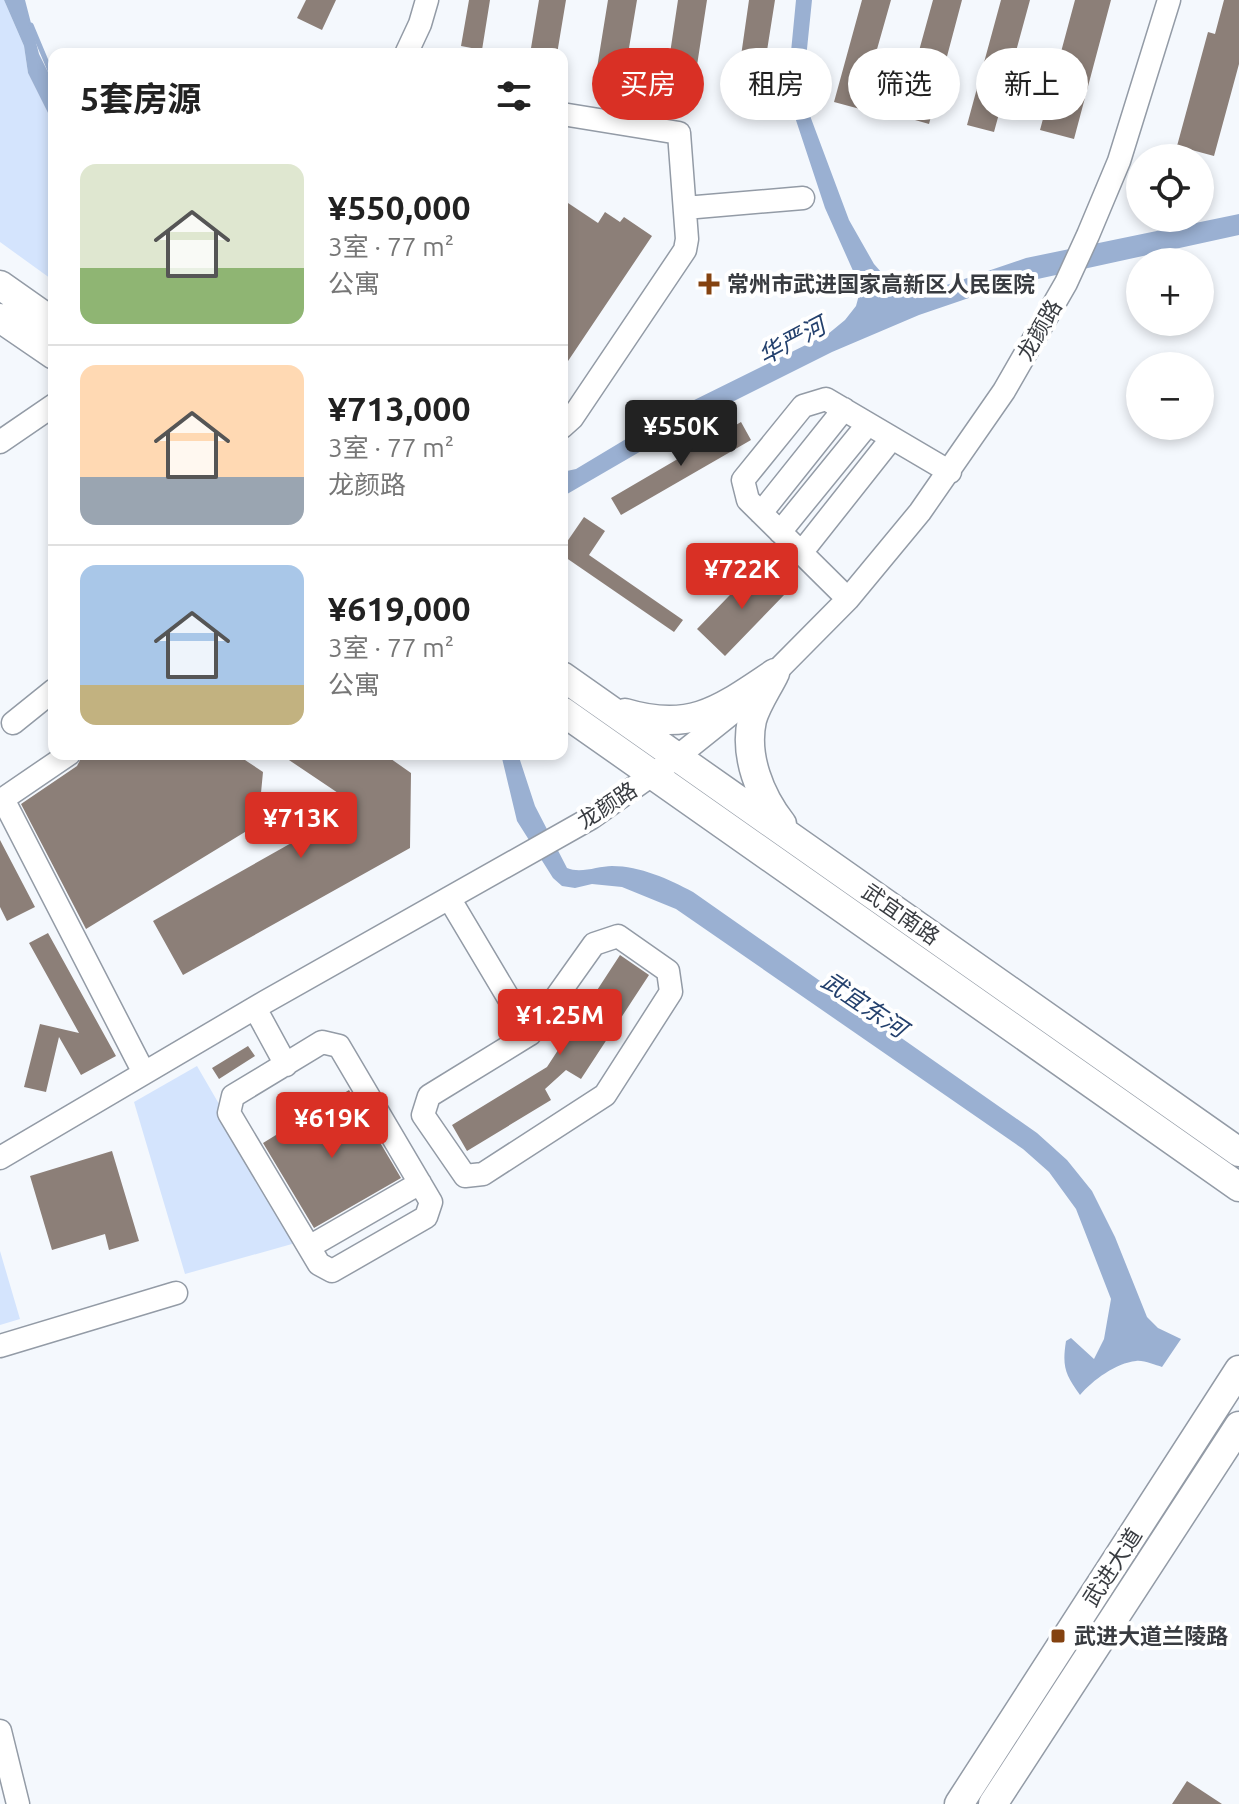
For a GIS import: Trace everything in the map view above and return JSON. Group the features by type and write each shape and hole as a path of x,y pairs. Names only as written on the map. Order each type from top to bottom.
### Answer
{"main road":[{"path":"0,285 48,319"},
{"path":"0,318 48,351"},
{"path":"606,707 652,721 687,720 726,706 775,673"},
{"path":"775,673 752,718 750,746 765,803 792,838"},
{"name":"武宜南路","path":"568,680 1239,1152"},
{"name":"武宜南路","path":"568,715 1239,1187"},
{"name":"武进大道","path":"959,1804 1239,1370"},
{"name":"武进大道","path":"993,1804 1239,1426"}],"street":[{"path":"409,48 427,0"},
{"name":"龙颜路","path":"0,1158 255,1008 567,831 653,775 747,701 848,599 950,472 1004,391 1066,283 1088,235 1119,161 1169,0"},
{"path":"568,115 679,133 687,239 685,250 568,422"},
{"path":"685,208 803,198"},
{"path":"848,599 748,500 743,480 803,406 826,399 950,472"},
{"path":"0,442 48,409"},
{"path":"761,513 844,409"},
{"path":"780,532 868,424"},
{"path":"801,553 892,438"},
{"path":"13,723 48,695"},
{"path":"60,760 3,799 144,1073"},
{"path":"449,898 530,1034"},
{"path":"618,936 668,971 671,992 605,1095 483,1174 465,1176 423,1115 429,1096 530,1034 594,944 618,936"},
{"path":"255,1008 286,1065"},
{"path":"322,1042 339,1046 420,1183 431,1202 426,1217 332,1271 319,1264 229,1113 233,1096 322,1042"},
{"path":"309,1247 420,1183"},
{"path":"0,1346 176,1293"},
{"path":"0,1731 18,1804"}],"shaded area":[{"path":"0,0 4,0 24,46 28,73 48,113 48,277 0,242"},
{"path":"4,0 25,0 39,54 48,72 48,113 28,73 24,46"},
{"path":"796,0 812,0 807,48 791,48"},
{"path":"796,120 812,120 849,220 874,264 902,290 920,294 1026,258 1152,232 1214,232 1214,219 1239,214 1239,235 1180,248 1126,248 1126,260 1001,287 919,315 832,352 686,425 568,494 568,471 576,469 676,409 828,334 845,320 856,306 859,295 854,273 825,208"},
{"path":"502,760 520,760 535,806 567,868 633,868 693,892 1037,1133 1067,1160 1092,1191 1115,1237 1147,1317 1158,1328 1181,1339 1162,1367 1146,1362 1128,1362 1098,1378 1080,1395 1071,1381 1064,1357 1066,1341 1071,1338 1094,1359 1104,1339 1111,1299 1076,1209 1049,1172 1023,1149 676,909 622,887 592,884 575,888 562,886 553,878 517,821"},
{"path":"197,1066 299,1242 185,1274 134,1102"},
{"path":"0,1251 20,1319 0,1325"}],"building":[{"path":"306,0 336,0 322,30 297,18"},
{"path":"469,0 490,0 482,48 461,46"},
{"path":"539,0 566,0 558,48 531,48"},
{"path":"608,0 637,0 629,48 600,48"},
{"path":"678,0 707,0 700,48 671,48"},
{"path":"749,0 775,0 767,48 742,48"},
{"path":"862,0 891,0 877,48 849,48"},
{"path":"933,0 962,0 949,48 920,48"},
{"path":"1001,0 1030,0 1017,48 988,48"},
{"path":"1075,0 1111,0 1088,86 1088,48 1062,48"},
{"path":"1224,0 1239,0 1239,64 1214,156 1214,144 1178,144 1208,32 1215,34"},
{"path":"848,51 848,106 834,102"},
{"path":"976,92 976,120 997,120 994,132 967,125"},
{"path":"1043,120 1079,120 1074,139 1040,130"},
{"path":"568,203 598,223 605,212 620,222 624,217 652,236 568,361"},
{"path":"741,422 751,440 621,515 611,498"},
{"path":"584,517 605,531 589,555 683,620 674,632 568,559 568,540"},
{"path":"758,566 786,593 725,656 697,629"},
{"path":"80,760 245,760 263,772 258,824 86,929 21,804 77,766"},
{"path":"289,760 393,760 411,773 410,848 183,975 153,921 341,815 344,797"},
{"path":"0,840 35,907 7,921 0,907"},
{"path":"48,933 116,1056 81,1075 59,1037 46,1092 24,1087 40,1024 79,1033 29,943"},
{"path":"620,955 649,975 581,1079 566,1070 545,1089 551,1100 467,1151 452,1125 547,1067"},
{"path":"248,1046 255,1056 219,1079 212,1068"},
{"path":"349,1090 401,1178 314,1228 263,1143"},
{"path":"112,1151 139,1241 109,1250 105,1234 52,1250 30,1176"},
{"path":"1187,1781 1222,1804 1172,1804"}],"waterway":[{"name":"武宜东河","path":"31,25 48,66"}],"place":[{"name":"常州市武进国家高新区人民医院","path":"709,284"},
{"name":"武进大道兰陵路","path":"1058,1636"}],"water label":[{"name":"华严河","path":"792,341"}]}
